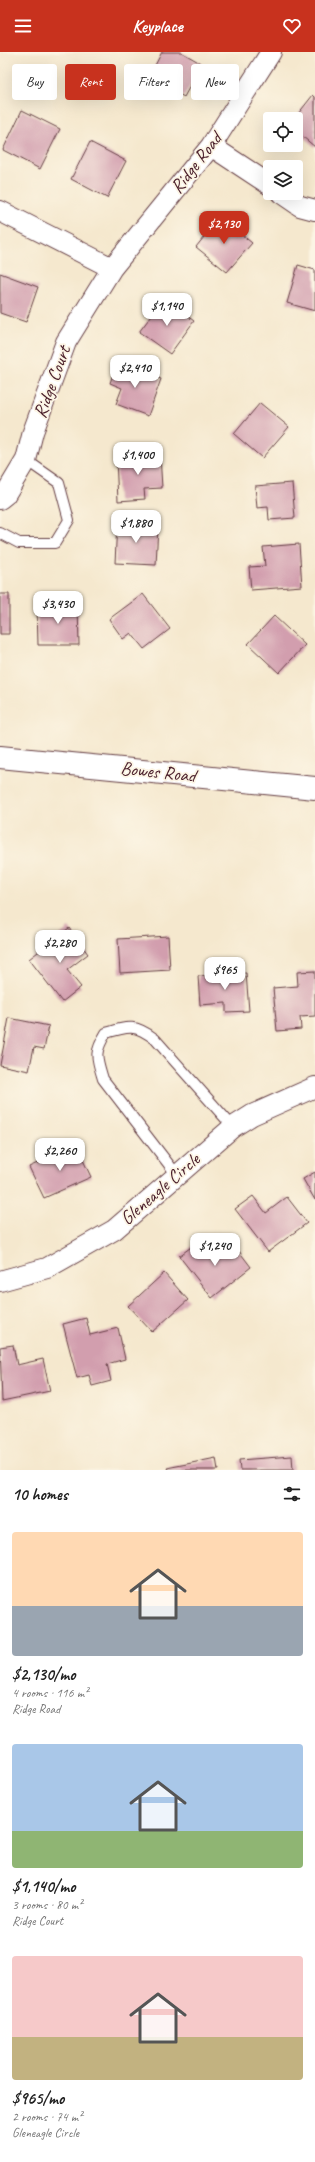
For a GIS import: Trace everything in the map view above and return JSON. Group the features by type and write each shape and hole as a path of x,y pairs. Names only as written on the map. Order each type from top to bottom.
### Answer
{"main road":[{"name":"Bowes Road","path":"0,757 315,788"}],"street":[{"name":"Ridge Road","path":"112,268 211,146 271,52"},
{"path":"211,146 263,180"},
{"path":"291,200 300,206 315,210"},
{"path":"0,211 112,268"},
{"name":"Ridge Court","path":"0,498 4,495 26,460 34,432 66,342 112,268"},
{"name":"Gleneagle Circle","path":"0,1281 47,1268 114,1230 233,1127 252,1115 315,1087"}],"lane":[{"path":"0,533 19,543 55,543 69,520 60,483 26,460"},
{"path":"177,1175 103,1079 98,1064 96,1050 106,1033 122,1028 141,1028 150,1035 233,1127"}],"building":[{"path":"162,52 181,52 202,64 191,64 191,84 184,97 183,64 156,64"},
{"path":"313,95 315,97 315,147 303,137 303,112 300,112"},
{"path":"22,110 60,129 40,169 3,150"},
{"path":"90,142 126,161 107,198 71,179"},
{"path":"220,217 252,243 227,272 196,247"},
{"path":"298,265 315,270 315,311 287,303"},
{"path":"0,273 38,287 26,322 0,313"},
{"path":"164,299 194,321 170,354 139,332"},
{"path":"117,363 161,379 148,416 116,404 122,388 110,383"},
{"path":"260,403 289,427 262,458 234,434"},
{"path":"160,455 162,488 144,489 145,499 118,501 116,458"},
{"path":"292,483 295,518 269,520 268,507 257,508 255,486"},
{"path":"117,523 158,525 156,565 115,563"},
{"path":"299,544 302,586 251,590 249,567 265,566 263,547"},
{"path":"0,594 9,594 9,634 0,634"},
{"path":"143,594 170,629 144,649 131,633 123,639 109,619"},
{"path":"78,605 79,645 38,645 37,606"},
{"path":"274,616 305,645 279,673 248,644"},
{"path":"69,928 88,954 67,970 81,987 62,1002 29,959"},
{"path":"168,936 170,970 120,973 118,939"},
{"path":"315,971 315,1016 300,1017 301,1029 277,1031 273,988 298,986 297,972"},
{"path":"246,973 249,1011 226,1012 226,1003 200,1005 198,976"},
{"path":"9,1018 49,1026 44,1049 34,1047 29,1071 0,1065"},
{"path":"76,1145 91,1177 44,1198 29,1167"},
{"path":"315,1172 315,1200 303,1179"},
{"path":"253,1196 266,1213 287,1197 307,1223 268,1252 235,1209"},
{"path":"198,1242 211,1259 232,1242 251,1267 212,1298 179,1256"},
{"path":"164,1273 188,1300 152,1332 128,1306"},
{"path":"86,1318 90,1335 118,1328 125,1359 107,1364 111,1381 92,1386 89,1375 77,1378 63,1324"},
{"path":"13,1345 17,1365 43,1359 50,1391 2,1401 0,1347"},
{"path":"292,1456 293,1470 240,1470 239,1460"},
{"path":"216,1458 218,1470 168,1470 167,1468"}]}
